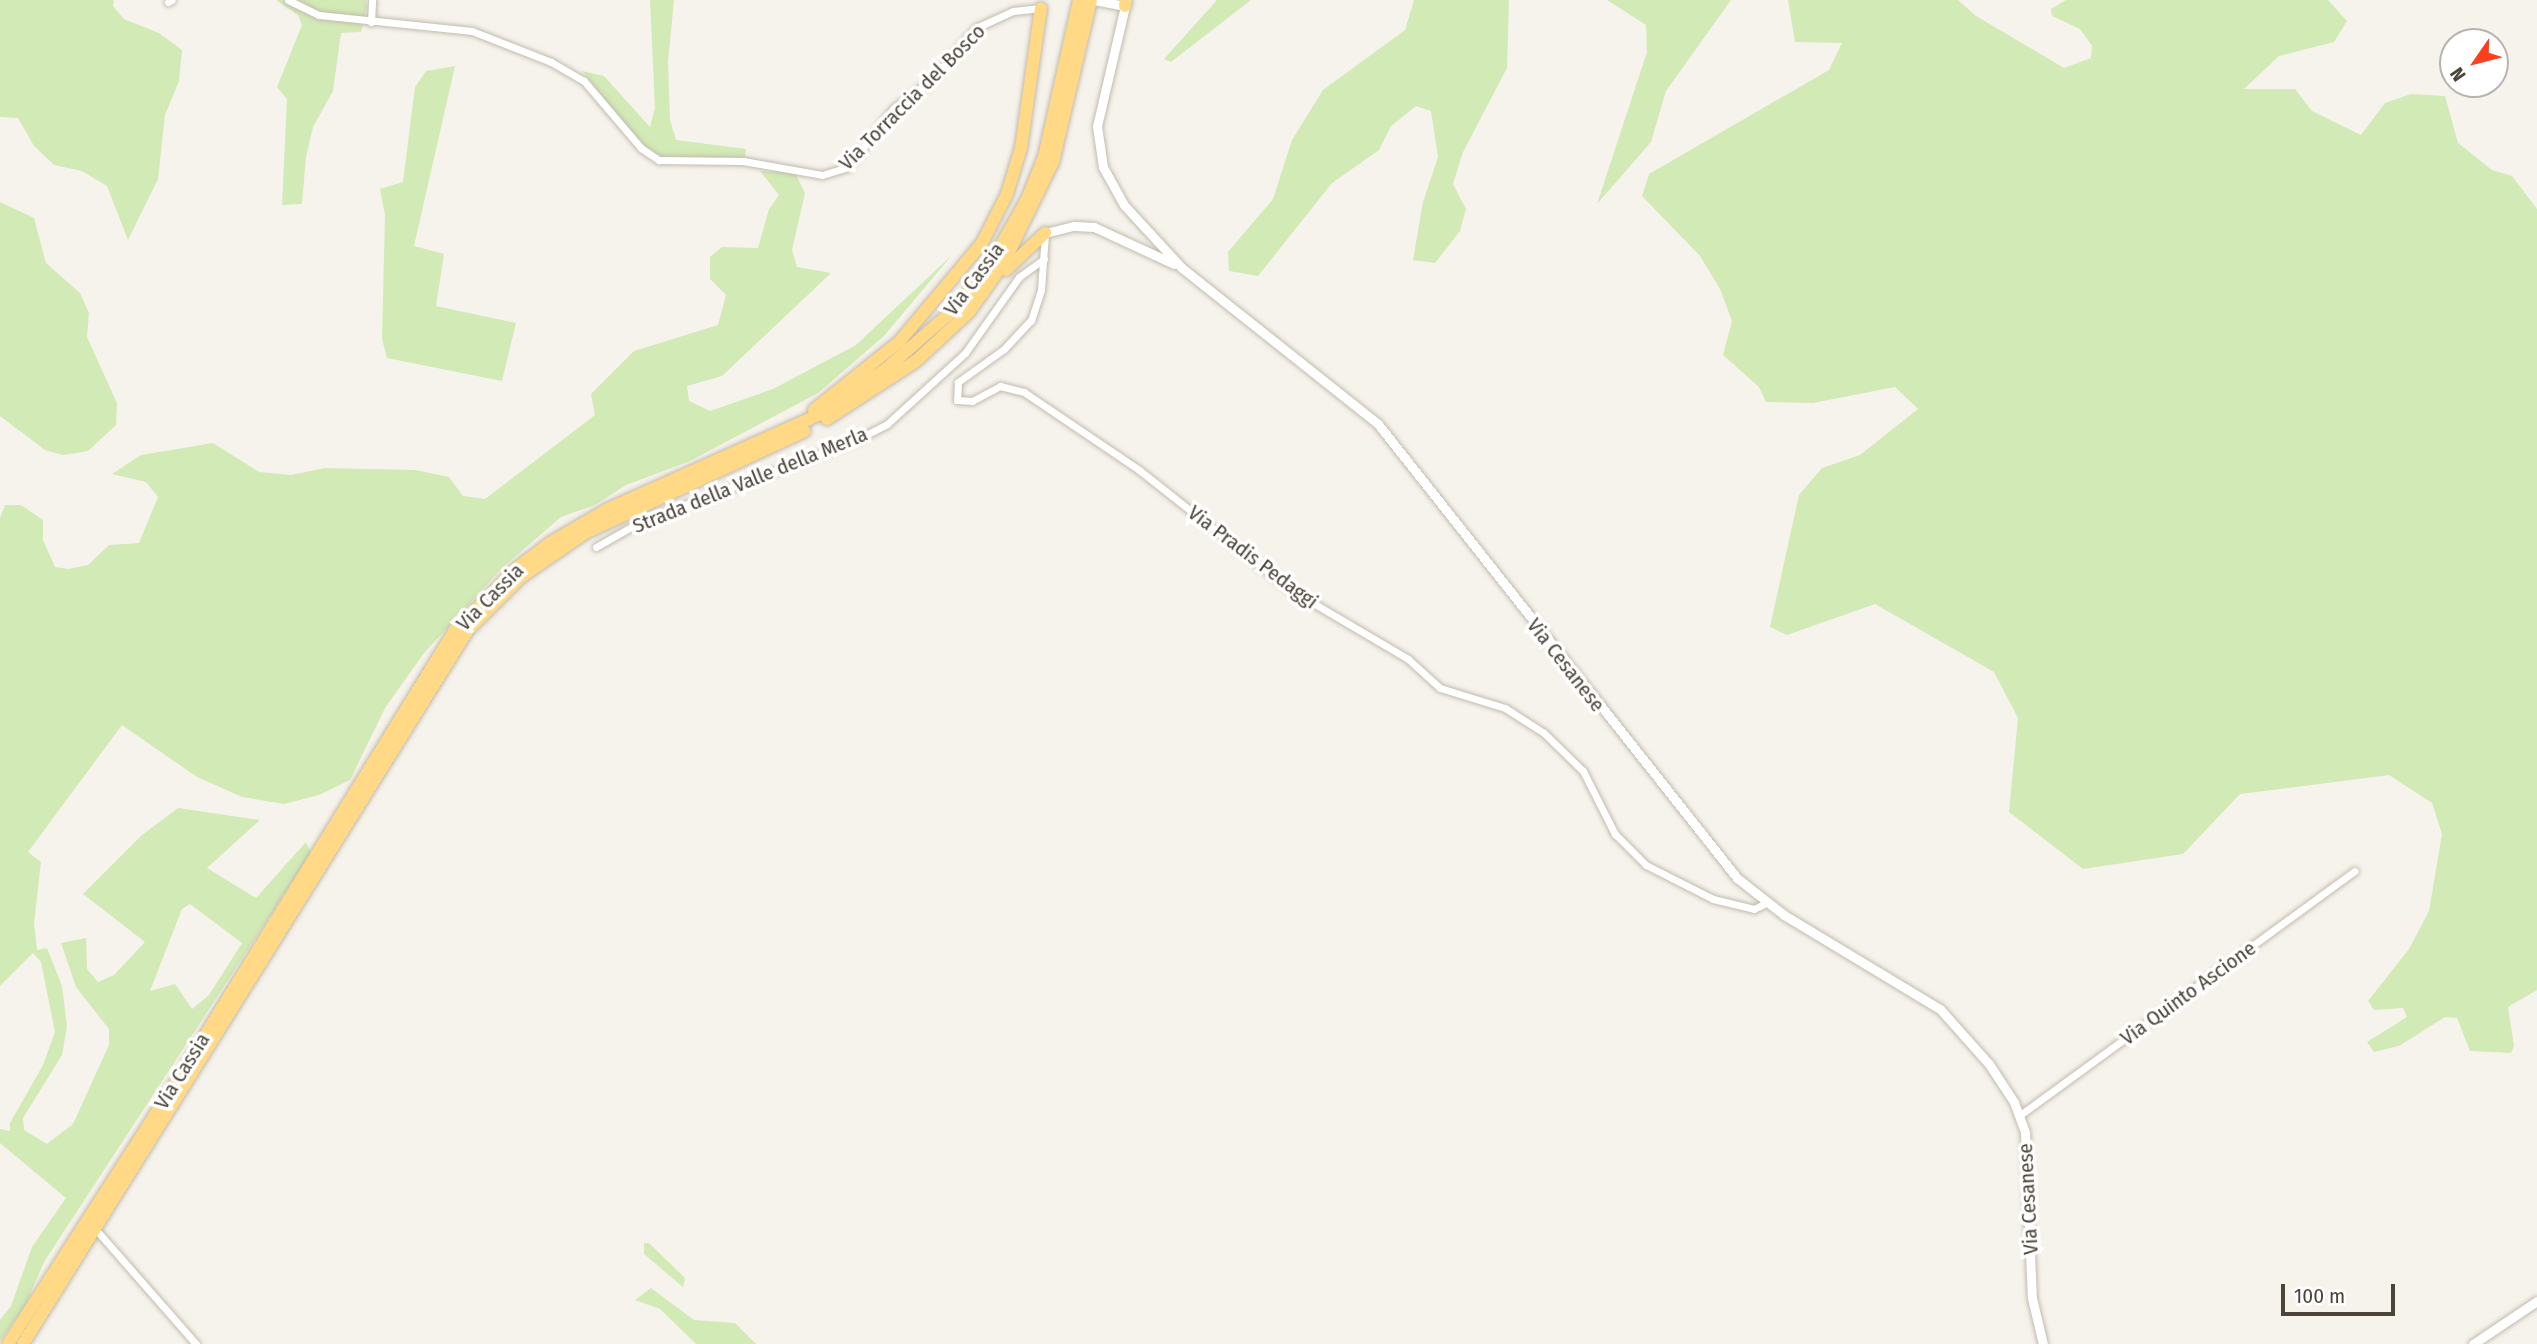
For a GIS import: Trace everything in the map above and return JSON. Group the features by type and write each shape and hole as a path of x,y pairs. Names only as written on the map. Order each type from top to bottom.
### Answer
{"highway":[{"name":"Via Cassia","path":"23,1344 141,1158 437,675 468,630 538,564 584,533 786,440 856,403 916,361 969,312 1003,264 1053,162 1082,18 1079,0"},
{"name":"Via Cassia","path":"8,1344 177,1081 455,630 517,568 580,524 784,432 842,400 906,353 958,306 991,263 1027,199 1044,157 1082,18 1093,0"},
{"path":"784,432 899,342 982,243 1007,194 1021,148 1042,4"},
{"path":"969,312 1023,249 1045,233"}],"street":[{"name":"Via Torraccia del Bosco","path":"288,0 319,15 472,31 568,70 590,86 641,148 659,160 743,161 826,175 848,167 893,109 931,80 976,28 1013,11 1042,4"},
{"path":"371,22 372,0"},
{"name":"Via Cesanese","path":"1093,0 1126,3 1098,114 1100,157 1117,195 1182,268 1378,424 1713,853 1766,903 1947,1014 1983,1055 2020,1115 2029,1166 2032,1298 2043,1344"},
{"path":"1045,233 1074,226 1108,230 1182,268"},
{"name":"Via Pradis Pedaggi","path":"1045,233 1039,298 1026,328 958,382 957,400 972,401 1000,386 1024,392 1139,470 1291,590 1408,659 1443,690 1505,708 1544,733 1583,771 1615,834 1646,865 1713,899 1754,909 1766,903"},
{"name":"Strada della Valle della Merla","path":"596,547 640,522 856,440 887,424 965,353 1019,276 1044,259"},
{"name":"Via Quinto Ascione","path":"2020,1115 2355,871"},
{"path":"67,1275 98,1232 141,1158"},
{"path":"98,1232 196,1344"},
{"path":"2473,1344 2537,1301"}],"green space":[{"path":"0,0 114,0 113,6 124,19 159,33 182,50 179,81 165,115 158,179 128,240 107,186 82,171 54,165 34,146 18,118 0,117"},
{"path":"276,0 366,0 367,7 361,32 341,33 333,91 313,127 306,157 302,204 282,205 287,99 277,87 302,25 298,15"},
{"path":"650,0 674,0 668,62 670,120 676,140 746,149 745,157 666,159 643,147 582,71 604,76 650,127 655,108"},
{"path":"1217,0 1251,0 1171,62 1164,59"},
{"path":"1414,0 1509,0 1507,68 1463,152 1453,184 1466,209 1460,231 1435,263 1413,260 1423,202 1438,157 1431,111 1416,106 1391,126 1379,150 1332,183 1258,276 1229,271 1228,252 1273,199 1292,140 1323,90 1405,30"},
{"path":"1607,0 1731,0 1666,91 1651,142 1597,204 1647,52 1646,25"},
{"path":"1788,0 1958,0 1976,16 2064,68 2091,58 2092,46 2080,29 2052,16 2051,9 2066,0 2328,0 2347,21 2334,42 2279,56 2244,89 2295,89 2312,111 2361,135 2385,103 2411,94 2446,98 2458,143 2492,170 2512,176 2537,209 2537,990 2508,1007 2514,1046 2511,1053 2470,1051 2457,1018 2445,1017 2399,1046 2374,1052 2367,1042 2407,1017 2403,1008 2374,1010 2368,1001 2409,949 2429,911 2442,834 2432,803 2389,775 2240,794 2183,854 2083,869 2009,812 2018,718 1994,672 1875,604 1787,635 1770,627 1799,495 1822,468 1860,455 1918,409 1895,387 1813,403 1766,402 1759,387 1723,355 1732,321 1720,289 1700,256 1642,196 1649,174 1829,70 1842,43 1795,42"},
{"path":"455,66 414,246 444,254 436,306 516,323 502,381 387,358 382,339 385,215 380,189 403,182 415,87 426,71"},
{"path":"760,171 795,173 805,193 792,250 797,267 831,273 722,376 687,386 689,401 710,411 773,389 856,345 952,255 884,336 818,393 690,461 626,485 595,505 561,517 503,567 424,653 385,708 350,780 319,795 284,804 242,797 197,777 122,725 28,852 41,862 34,923 37,950 47,948 62,986 67,1026 62,1055 23,1118 24,1130 47,1144 73,1124 109,1045 109,1029 76,987 61,943 86,938 87,969 98,982 114,975 145,942 83,894 142,835 178,808 260,820 207,868 256,898 306,842 311,853 44,1262 26,1304 0,1341 0,1320 11,1306 32,1247 66,1198 0,1143 0,1129 10,1131 10,1123 43,1065 55,1032 41,962 33,953 0,986 0,518 5,505 21,505 43,520 43,540 55,567 68,569 88,565 109,545 139,543 158,497 146,482 112,474 141,455 213,443 259,472 291,475 325,468 415,470 449,477 463,496 485,499 595,415 591,394 634,351 718,325 726,295 710,279 710,257 722,247 758,248 769,209 779,195","holes":["190,904 242,943 209,995 192,1009 175,984 150,991 182,909"]},
{"path":"0,202 34,218 46,263 80,293 89,313 87,337 117,403 116,425 88,451 63,455 45,450 0,416"},
{"path":"644,1243 649,1243 685,1278 683,1287 644,1254"},
{"path":"651,1288 694,1320 735,1323 756,1344 696,1344 660,1309 635,1300"}]}
